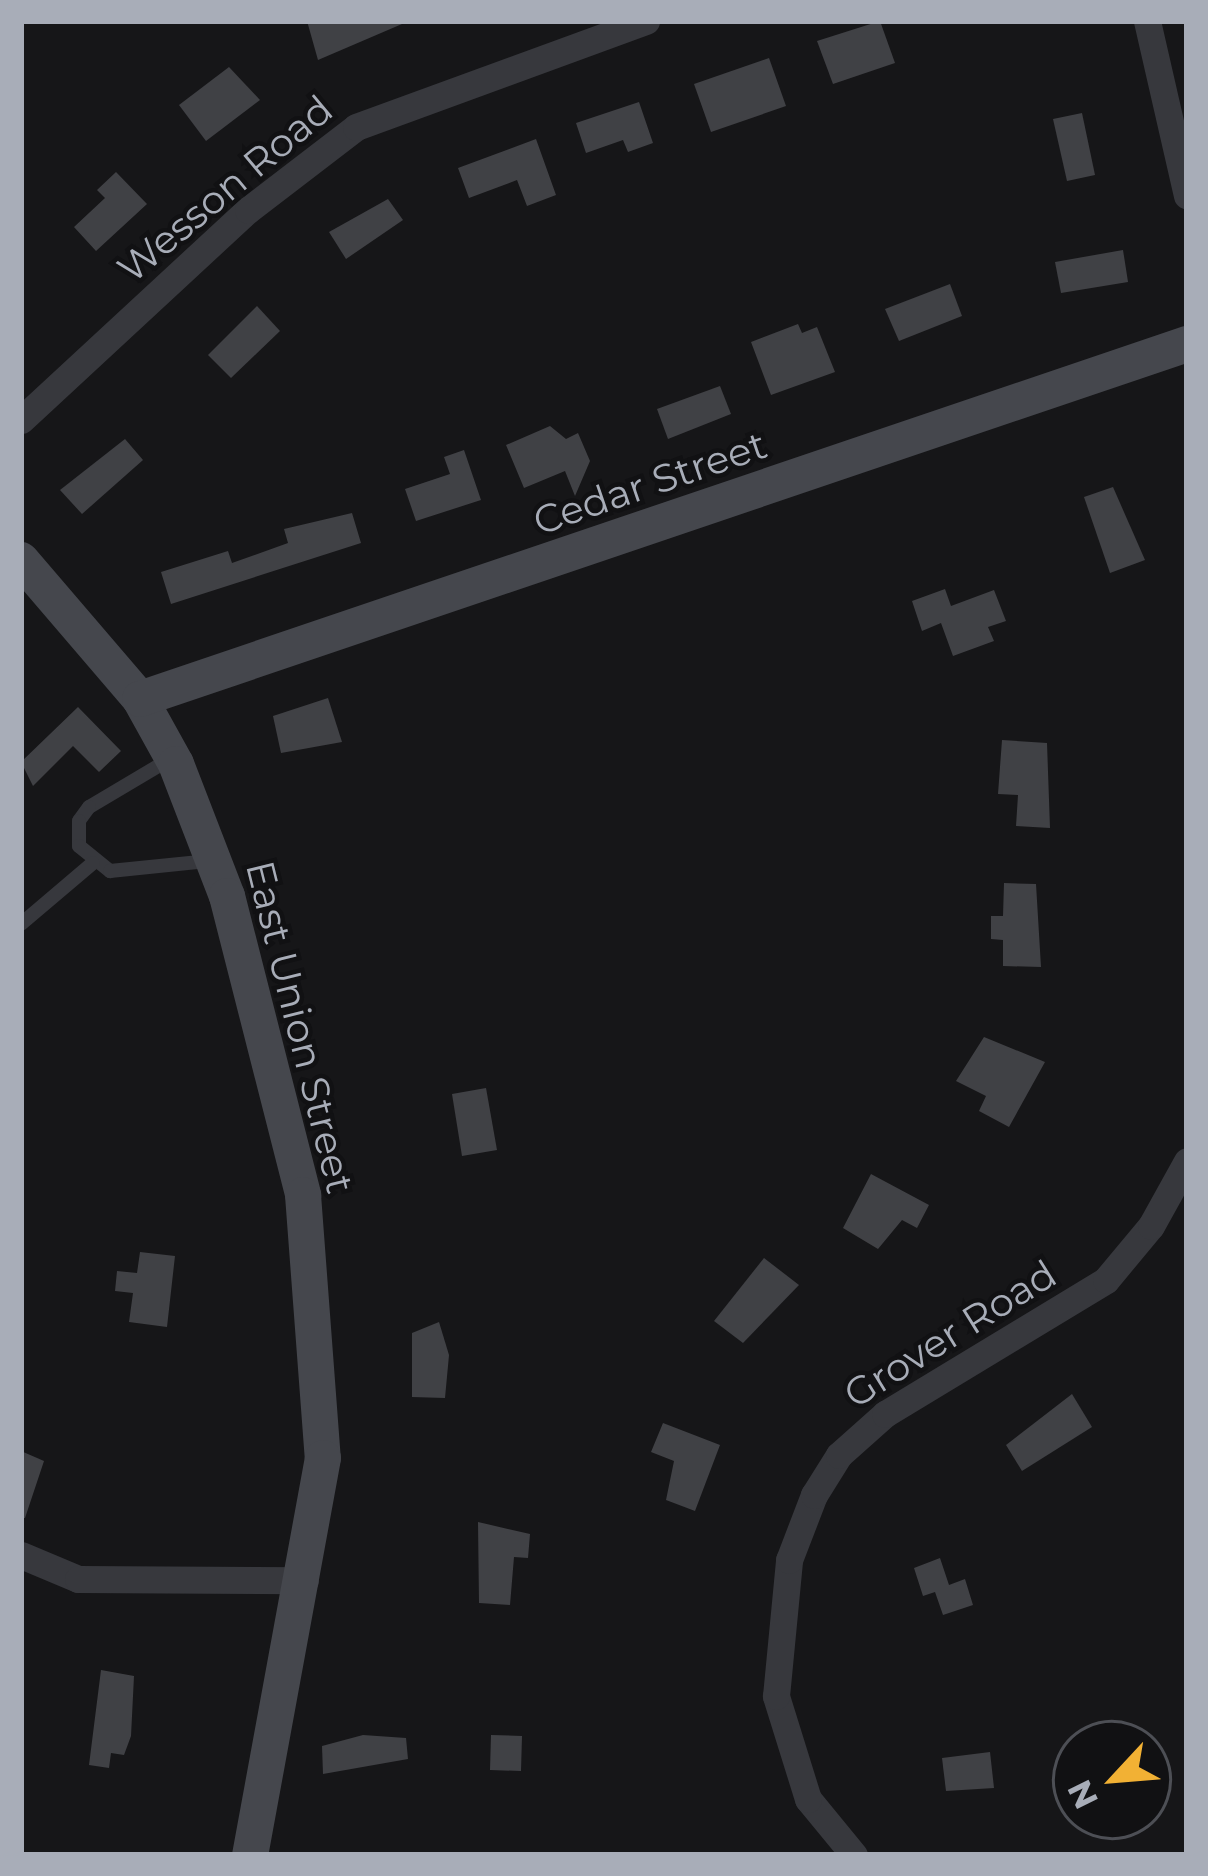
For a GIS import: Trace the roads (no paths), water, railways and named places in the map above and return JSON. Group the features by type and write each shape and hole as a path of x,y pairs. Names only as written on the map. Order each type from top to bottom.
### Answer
{"street":[{"name":"Wesson Road","path":"21,420 248,210 356,127 646,21"},
{"path":"1147,21 1187,195"},
{"name":"Cedar Street","path":"140,699 1187,344"},
{"name":"East Union Street","path":"21,560 140,699 172,758 214,860 288,1118 314,1275 322,1458 305,1580 250,1855"},
{"name":"Grover Road","path":"854,1855 808,1799 776,1696 789,1560 814,1495 838,1455 885,1414 1106,1280 1151,1226 1187,1161"},
{"path":"21,1555 78,1579 305,1580"}],"lane":[{"path":"172,758 118,787 79,821 79,845 92,863 135,872 214,860"},
{"path":"21,924 92,863"}]}
